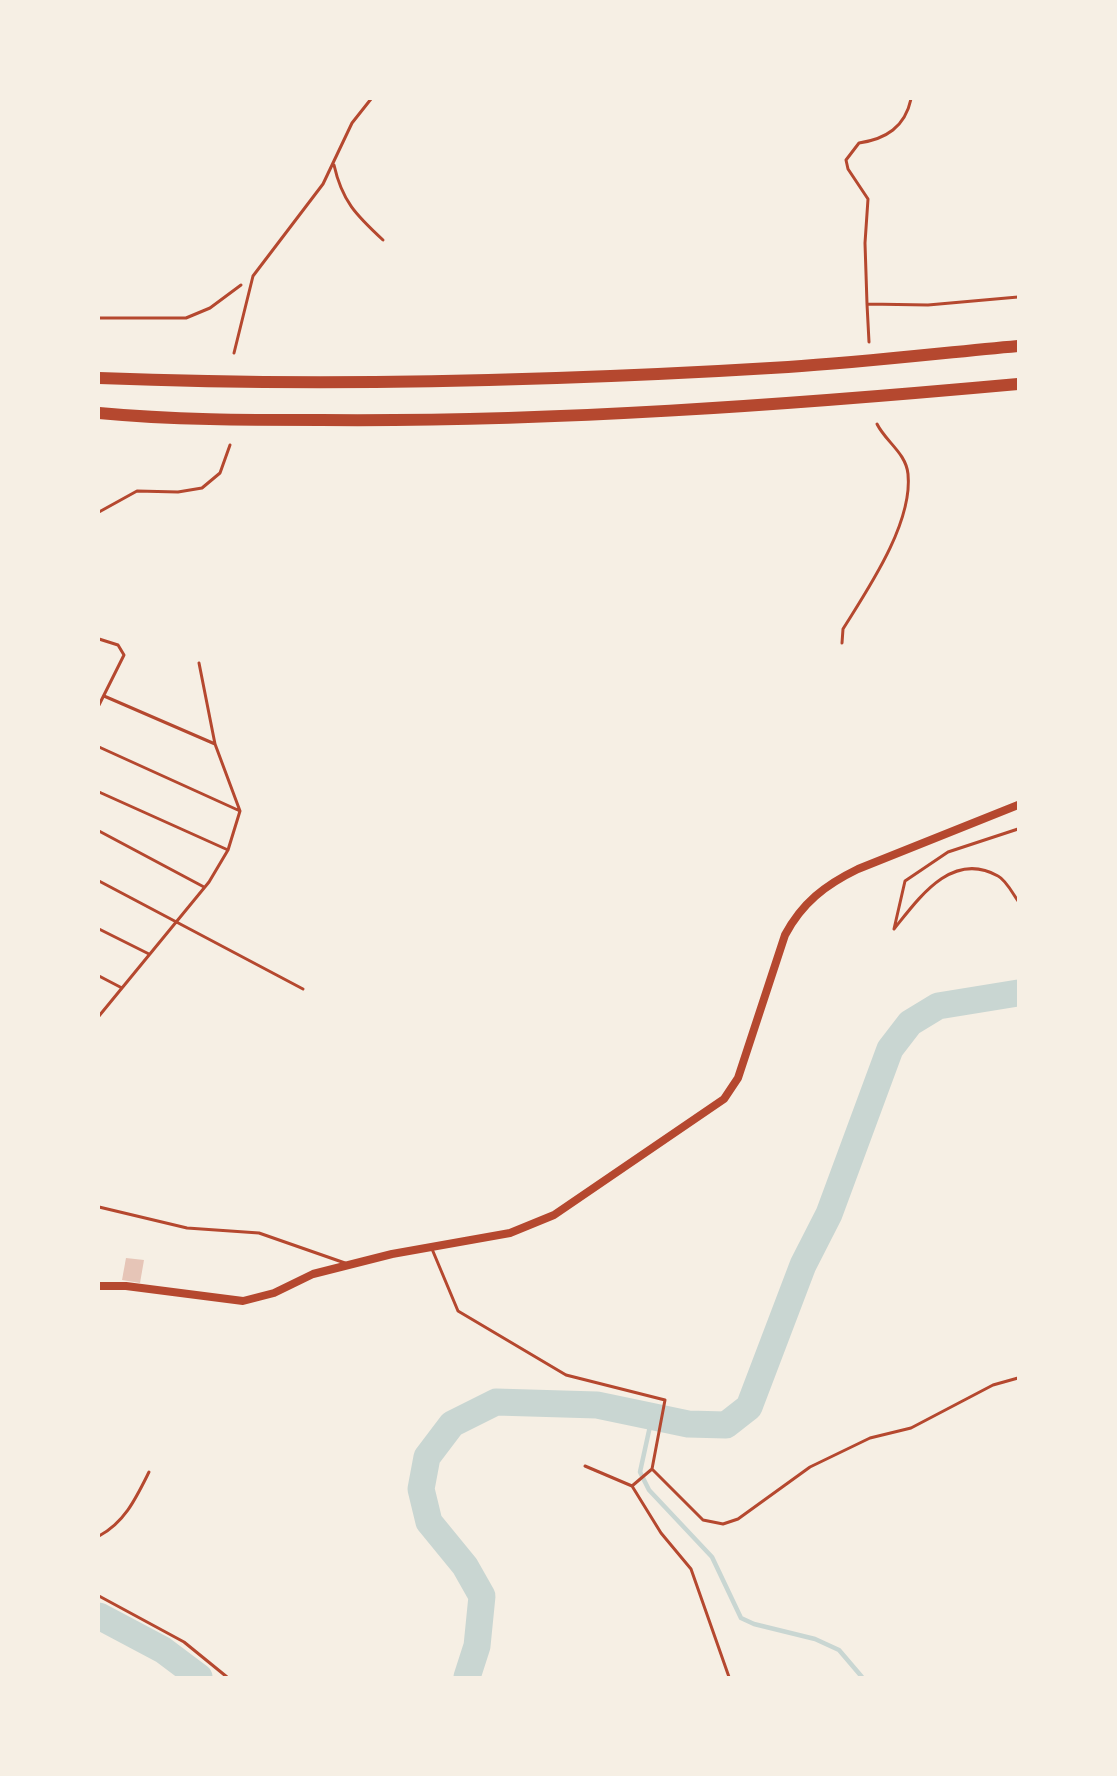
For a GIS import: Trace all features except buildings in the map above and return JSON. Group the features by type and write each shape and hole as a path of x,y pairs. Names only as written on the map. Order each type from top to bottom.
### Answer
{"highway":[{"path":"99,378 352,383 533,380 790,367 1018,346"},
{"path":"99,414 173,419 535,419 795,404 1018,384"}],"street":[{"path":"99,1286 114,1285 243,1301 274,1293 313,1274 431,1246 510,1233 554,1215 724,1098 740,1072 785,935 794,918 811,898 834,881 858,869 1018,805"}],"lane":[{"path":"234,353 253,276 323,184 352,123 370,99"},
{"path":"869,342 865,243 868,199 848,169 846,160 859,143 874,141 897,129 908,115 911,99"},
{"path":"333,163 340,191 362,220 383,240"},
{"path":"867,304 928,305 1018,297"},
{"path":"842,643 843,629 885,556 900,522 906,496 908,473 902,454 884,439 877,424"},
{"path":"99,512 137,491 178,492 202,488 220,473 230,445"},
{"path":"99,639 118,645 124,655 99,705"},
{"path":"99,1016 204,887 228,850 240,811 216,744 199,663"},
{"path":"104,696 216,744"},
{"path":"99,747 240,811"},
{"path":"99,792 228,850"},
{"path":"1018,829 948,852 905,881 894,929 931,884 967,868 999,876 1018,901"},
{"path":"99,831 204,887"},
{"path":"99,881 303,989"},
{"path":"99,929 149,954"},
{"path":"99,976 122,988"},
{"path":"99,1207 187,1227 259,1233 350,1265"},
{"path":"431,1246 458,1311 566,1376 665,1400 652,1470 632,1486"},
{"path":"652,1470 703,1520 723,1524 738,1519 810,1467 870,1438 911,1428 993,1385 1018,1378"},
{"path":"585,1466 632,1486 662,1533 691,1569 729,1677"},
{"path":"99,1536 112,1529 128,1512 148,1472"},
{"path":"99,1596 184,1642 227,1677"}],"path":[{"path":"99,318 186,318 210,308 253,276"}],"waterway":[{"path":"467,1677 477,1646 482,1596 465,1566 429,1522 421,1489 427,1457 452,1424 496,1402 597,1405 688,1424 726,1425 749,1407 803,1265 829,1214 890,1049 910,1023 938,1006 1018,993"},
{"path":"652,1417 640,1472 649,1490 712,1557 741,1618 754,1624 815,1639 839,1650 862,1677"},
{"path":"99,1616 163,1650 199,1677"}]}
